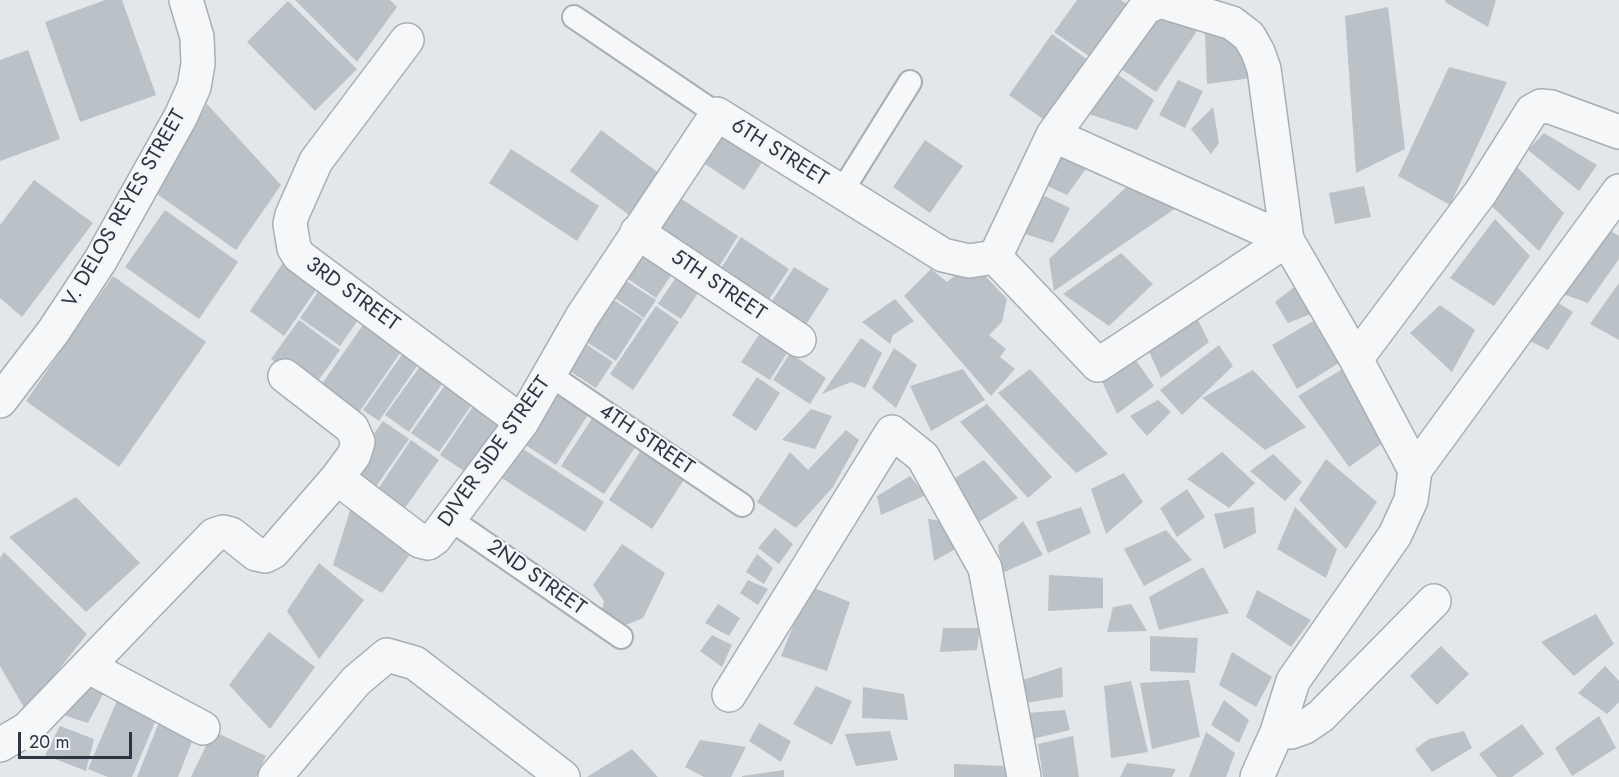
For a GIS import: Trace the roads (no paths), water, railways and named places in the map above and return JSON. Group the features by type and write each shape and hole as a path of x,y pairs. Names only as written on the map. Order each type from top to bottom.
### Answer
{"street":[{"name":"V. DELOS REYES STREET","path":"0,401 53,332 100,261 181,116 194,87 198,64 197,37 186,0"},
{"path":"1287,240 1098,365 995,257 1053,135 1145,8 1160,1 1172,3 1232,23 1249,36 1264,69 1287,240 1356,359 1415,470"},
{"name":"3RD STREET","path":"407,40 316,161 292,215 290,224 294,248 299,256 522,422"},
{"path":"1356,359 1481,192 1532,111 1541,106 1551,107 1619,132"},
{"name":"6TH STREET","path":"717,114 943,255 969,261 995,257"},
{"name":"DIVER SIDE STREET","path":"337,478 420,541 428,543 450,519 522,422 582,317 717,114"},
{"path":"1053,135 1287,240"},
{"path":"1257,777 1277,732 1293,681 1395,535 1411,500 1415,470 1619,190"},
{"name":"5TH STREET","path":"637,232 799,340"},
{"path":"0,746 27,729 214,535 223,532 231,534 256,554 265,556 273,552 337,478 354,455 358,442 352,428 285,376"},
{"path":"729,695 892,432 923,457 985,568 1024,777"},
{"path":"1277,732 1291,732 1305,727 1321,716 1434,601"},
{"path":"275,777 356,681 387,656 415,663 563,777"},
{"path":"89,667 203,728"}],"lane":[{"name":"6TH STREET","path":"574,17 717,114"},
{"path":"842,192 910,82"},
{"name":"4TH STREET","path":"550,375 742,505"},
{"name":"2ND STREET","path":"450,519 621,637"}]}
